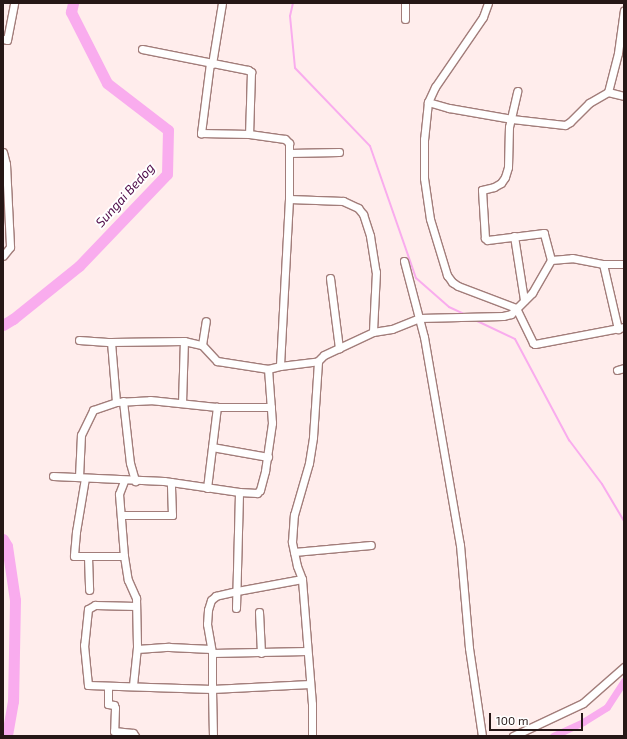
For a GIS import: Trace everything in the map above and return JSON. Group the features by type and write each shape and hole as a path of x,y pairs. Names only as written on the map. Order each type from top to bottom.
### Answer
{"street":[{"path":"3,39 7,40 14,3"},
{"path":"222,3 201,133 249,134 285,138 289,143 289,198 280,366"},
{"path":"405,3 405,19"},
{"path":"488,3 483,17 435,87 424,139 424,178 430,220 447,275 452,282 458,286 516,308 532,343 537,345 621,328 603,264"},
{"path":"431,103 449,108 512,119 565,125 589,103 608,92 621,55 624,10"},
{"path":"142,49 211,64 248,70 251,72 249,134"},
{"path":"79,340 111,342 184,341 202,345 217,361 268,369 318,361 324,355 373,332 397,327 419,318 503,316 511,314 532,293 551,260 544,233 486,239 482,190 494,187 501,183 505,177 508,166 509,127 517,91"},
{"path":"608,92 624,96"},
{"path":"3,152 6,164 9,225 6,254"},
{"path":"289,152 339,152"},
{"path":"289,198 344,202 358,208 363,214 370,236 376,272 373,332"},
{"path":"514,236 524,300"},
{"path":"551,260 572,258 603,264 624,264"},
{"path":"404,261 424,336 460,545 469,648 482,736"},
{"path":"330,278 339,348"},
{"path":"202,345 206,321"},
{"path":"182,403 184,341"},
{"path":"111,342 130,463 135,481"},
{"path":"312,736 308,651 302,580 292,542 294,515 309,463 313,437 318,361"},
{"path":"53,476 171,482 254,494 260,490 268,457 272,424 268,369"},
{"path":"124,556 76,557 73,553 82,478 81,435 92,410 120,402 150,400 217,407 271,407"},
{"path":"207,488 217,407"},
{"path":"212,447 268,457"},
{"path":"124,480 119,494 124,556 128,580 135,593 136,606 137,649 133,686"},
{"path":"121,516 172,515 171,482"},
{"path":"236,608 239,492"},
{"path":"294,552 371,545"},
{"path":"88,557 89,590"},
{"path":"212,736 212,651 207,624 209,602 216,596 237,590 302,580"},
{"path":"136,606 95,605 88,609 84,644 87,684 89,686 212,689 310,684"},
{"path":"259,612 261,653"},
{"path":"137,649 169,647 261,653 308,651"},
{"path":"513,736 583,703 624,667"},
{"path":"108,686 108,704 114,705 115,708 114,731 133,733 135,736"}],"waterway":[{"name":"Sungai Bedog","path":"3,325 13,319 79,266 167,174 168,130 107,83 71,12 73,3"},
{"path":"293,3 290,16 295,68 370,146 416,278 449,307 464,314"},
{"path":"475,320 515,339 569,440 602,484 624,521"},
{"name":"Sungai Bedog","path":"3,539 7,546 15,600 13,701 7,736"},
{"path":"553,736 583,722 607,707 624,681"}]}
